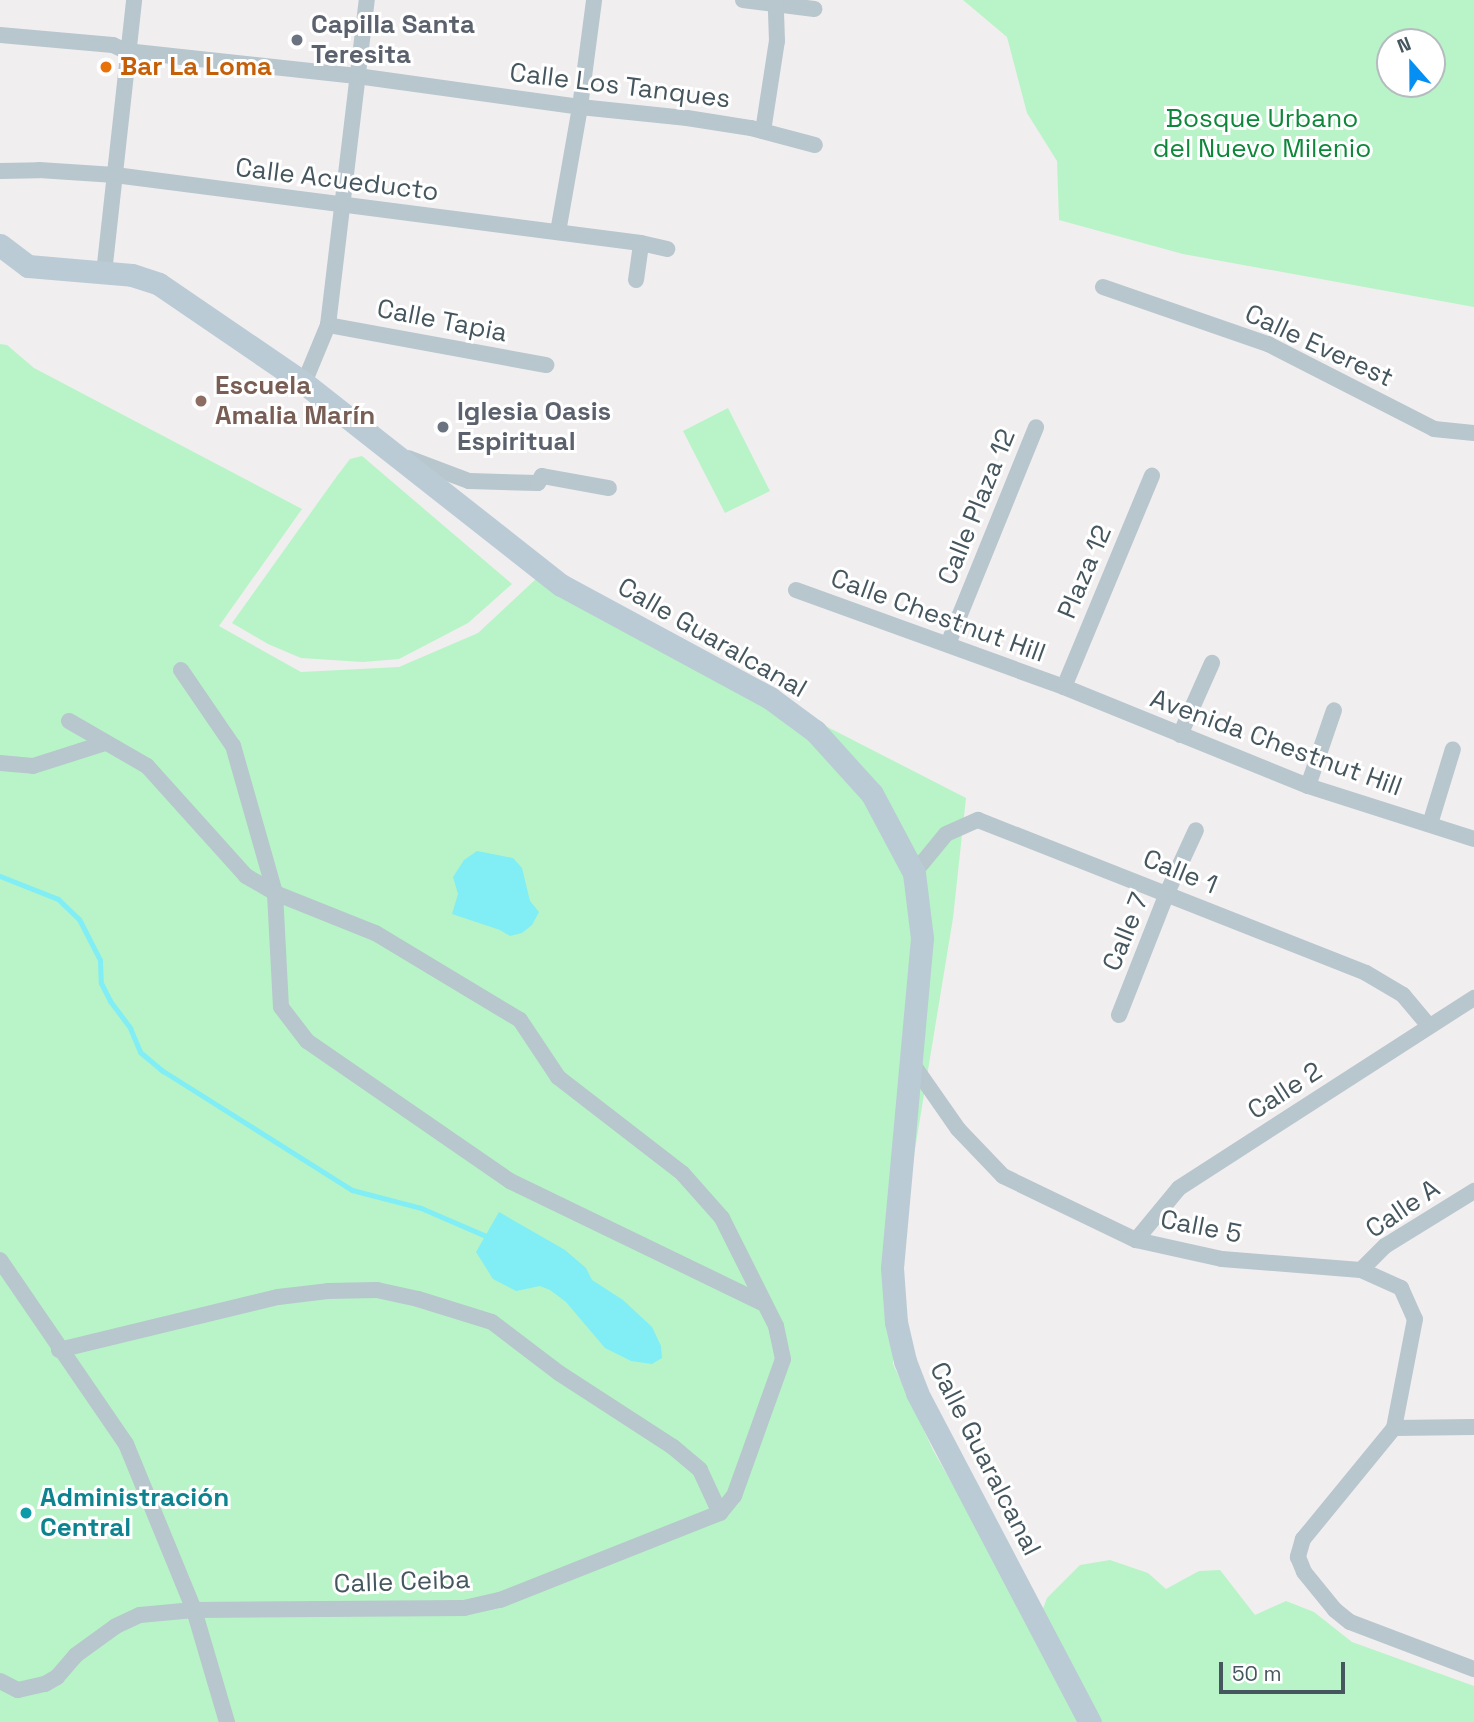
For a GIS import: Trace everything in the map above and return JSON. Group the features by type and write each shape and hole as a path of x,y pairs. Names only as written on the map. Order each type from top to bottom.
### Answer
{"street":[{"path":"104,273 126,51 134,0"},
{"path":"304,383 328,326 367,0"},
{"path":"558,232 580,107 594,0"},
{"path":"743,0 814,9"},
{"path":"763,131 777,41 776,4"},
{"name":"Calle Los Tanques","path":"0,34 113,45 126,51 357,76 580,107 687,118 763,131 815,145"},
{"name":"Calle Acueducto","path":"0,172 39,170 115,175 641,243 667,249"},
{"path":"636,280 641,243"},
{"name":"Calle Guaralcanal","path":"0,244 28,266 132,275 159,284 304,383 561,585 770,698 815,731 872,794 914,873 922,938 892,1268 897,1322 905,1361 918,1393 1090,1722"},
{"name":"Calle Everest","path":"1103,287 1268,344 1434,429 1474,433"},
{"name":"Calle Tapia","path":"328,326 546,365"},
{"name":"Calle Plaza 12","path":"948,644 1036,427"},
{"path":"392,452 469,481 538,484 542,477 609,488"},
{"name":"Plaza 12","path":"1064,687 1152,476"},
{"name":"Calle Chestnut Hill","path":"796,590 1064,687"},
{"path":"1180,735 1212,663"},
{"path":"181,670 233,746 275,893 281,1007 307,1041 510,1181 764,1304"},
{"name":"Avenida Chestnut Hill","path":"1064,687 1308,786 1474,839"},
{"path":"1308,786 1334,710"},
{"path":"59,1350 278,1297 328,1291 377,1290 418,1299 492,1322 559,1373 673,1447 700,1470 720,1513 734,1496 783,1359 776,1326 722,1218 682,1173 558,1077 520,1020 375,933 275,893 246,876 147,766 69,721"},
{"path":"0,763 33,766 105,743"},
{"path":"1430,824 1453,749"},
{"name":"Calle 1","path":"914,873 946,834 978,820 1366,973 1403,995 1429,1026"},
{"name":"Calle 7","path":"1119,1015 1167,893 1196,830"},
{"name":"Calle 2","path":"1136,1240 1179,1188 1474,998"},
{"name":"Calle 5","path":"912,1063 958,1129 1003,1176 1136,1240 1222,1259 1361,1270 1401,1288 1415,1319 1394,1428"},
{"name":"Calle A","path":"1361,1270 1385,1246 1474,1191"},
{"path":"2,1269 126,1444 194,1610 227,1722"},
{"path":"1474,1427 1394,1428 1303,1539 1297,1557 1304,1572 1335,1611 1350,1622 1474,1669"},
{"name":"Calle Ceiba","path":"0,1681 19,1690 45,1684 57,1677 76,1655 129,1619 194,1610 464,1608 500,1600 720,1513"}],"green space":[{"name":"Bosque Urbano del Nuevo Milenio","path":"963,0 1474,0 1474,307 1183,254 1059,220 1057,161 1027,113 1007,37"},
{"path":"0,344 7,345 34,368 302,509 219,626 301,672 399,667 478,633 537,578 966,798 953,918 894,1277 893,1364 933,1450 1035,1630 1047,1598 1080,1565 1110,1560 1148,1573 1166,1589 1199,1571 1220,1570 1255,1615 1286,1601 1314,1612 1352,1642 1474,1686 1474,1722 0,1722"},
{"path":"728,408 770,491 725,513 683,431"},
{"path":"362,456 512,584 468,623 399,659 363,662 301,658 268,644 232,623 350,459"}],"water":[{"path":"477,851 513,858 522,868 530,901 539,912 532,925 522,933 510,936 452,914 458,894 453,877 464,860"},
{"path":"499,1212 565,1250 586,1268 592,1280 623,1300 652,1327 661,1346 662,1358 652,1364 631,1361 605,1348 566,1302 550,1290 540,1286 516,1291 493,1279 476,1252"}],"waterway":[{"path":"0,876 58,899 79,919 100,960 101,983 110,1001 130,1028 140,1052 163,1071 352,1190 421,1208 486,1236"}],"place":[{"name":"Capilla Santa Teresita","path":"297,40"},
{"name":"Bar La Loma","path":"106,67"},
{"name":"Escuela Amalia Marín","path":"201,401"},
{"name":"Iglesia Oasis Espiritual","path":"443,427"},
{"name":"Administración Central","path":"26,1513"}]}
